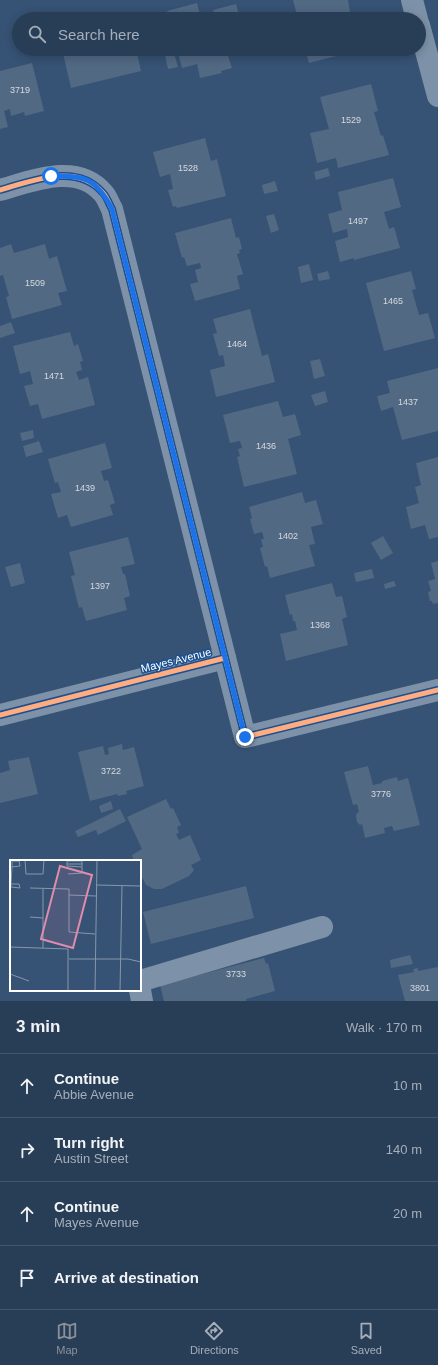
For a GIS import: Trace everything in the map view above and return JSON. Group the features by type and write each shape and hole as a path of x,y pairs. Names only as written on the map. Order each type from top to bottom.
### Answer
{"street":[{"path":"412,0 415,12"},
{"path":"426,51 438,96"},
{"path":"0,190 51,176 72,176 89,181 104,193 112,209 225,658"},
{"name":"Mayes Avenue","path":"0,715 225,658 245,737 438,690"},
{"path":"141,981 322,927"},
{"path":"140,991 142,1001"}],"building":[{"path":"293,0 348,0 350,12 296,12"},
{"path":"197,3 199,12 167,12"},
{"path":"236,4 238,12 213,12 213,10"},
{"path":"64,56 138,56 141,71 71,88"},
{"path":"165,56 175,56 178,67 168,69"},
{"path":"179,56 228,56 232,68 221,71 222,73 200,78 197,64 182,68"},
{"path":"307,56 336,56 309,63"},
{"path":"32,63 44,111 25,116 24,112 11,116 10,109 4,111 8,127 0,129 0,71"},
{"path":"371,84 378,111 374,112 381,136 383,135 389,155 338,168 336,158 317,163 310,133 329,129 320,97"},
{"path":"205,138 211,161 217,159 226,196 177,208 176,206 173,207 168,190 173,189 170,174 160,177 153,152"},
{"path":"328,168 330,176 316,180 314,172"},
{"path":"393,178 401,207 384,212 389,229 394,227 400,248 354,260 354,258 340,262 335,241 348,237 347,229 333,233 328,214 342,210 338,192"},
{"path":"275,181 278,191 264,194 262,185"},
{"path":"274,214 279,230 271,233 266,216"},
{"path":"231,218 236,238 239,237 242,249 239,250 240,253 237,254 243,274 237,276 240,289 195,301 190,284 198,282 195,270 201,268 200,263 187,266 184,257 182,258 175,233"},
{"path":"11,244 14,253 45,244 49,259 57,256 67,291 58,293 62,305 12,319 6,297 9,296 3,275 0,276 0,248"},
{"path":"309,264 313,280 301,283 298,267"},
{"path":"328,271 330,279 319,281 317,274"},
{"path":"411,271 416,289 412,290 419,315 428,313 435,338 384,351 366,283"},
{"path":"250,309 262,356 268,354 275,382 216,397 210,370 225,366 223,355 219,356 213,334 217,333 213,319"},
{"path":"11,322 15,333 0,338 0,326"},
{"path":"70,332 74,346 78,344 83,361 80,362 82,370 76,372 79,380 88,377 95,405 42,419 38,404 30,406 24,386 33,384 30,371 20,374 13,346"},
{"path":"320,359 325,376 314,379 310,361"},
{"path":"438,368 438,431 402,440 393,407 381,411 377,396 390,393 387,381"},
{"path":"325,391 328,402 315,406 311,395"},
{"path":"278,401 283,417 295,414 301,435 288,439 297,474 244,487 237,457 240,456 238,449 242,448 240,441 230,443 223,415"},
{"path":"33,430 34,438 22,441 20,433"},
{"path":"39,441 43,452 26,457 23,446"},
{"path":"105,443 112,468 101,471 104,481 108,480 115,503 110,505 113,515 71,527 67,515 58,518 51,494 61,492 58,482 55,483 48,459"},
{"path":"438,457 438,537 429,539 425,525 411,529 406,507 419,503 415,487 421,485 416,463"},
{"path":"302,492 305,503 316,500 323,524 311,527 315,544 309,545 315,566 270,578 267,566 265,567 260,548 263,547 261,539 264,539 262,532 254,534 250,519 252,518 249,507"},
{"path":"383,536 393,553 381,560 371,543"},
{"path":"128,537 135,564 121,567 123,574 125,574 130,596 124,598 127,610 86,621 82,607 79,608 71,576 75,575 69,552"},
{"path":"438,561 438,603 433,604 432,601 430,601 428,592 431,591 428,581 435,579 431,563"},
{"path":"20,563 25,583 11,587 5,567"},
{"path":"372,569 374,578 356,582 354,573"},
{"path":"394,581 396,586 385,589 384,584"},
{"path":"332,583 336,597 342,596 347,617 342,619 348,645 286,661 280,634 297,630 292,614 290,615 285,595"},
{"path":"122,744 123,750 134,747 144,786 126,791 127,794 118,796 117,794 90,801 78,752 103,746 105,755 109,754 108,748"},
{"path":"29,757 38,794 0,803 0,773 10,770 8,761"},
{"path":"368,766 373,785 397,777 398,781 408,778 420,825 394,831 392,826 384,828 385,833 365,838 362,824 360,825 357,822 356,816 359,812 357,804 353,805 344,772"},
{"path":"166,799 171,809 173,808 181,825 177,827 179,833 176,834 179,840 190,835 201,860 191,865 194,870 189,876 162,889 154,889 146,885 141,875 141,860 134,860 132,855 142,849 127,817"},
{"path":"111,801 113,809 101,813 99,806"},
{"path":"120,809 126,821 98,835 96,830 78,837 75,831"},
{"path":"246,886 254,918 151,944 143,912"},
{"path":"410,955 413,964 391,968 390,960"},
{"path":"264,958 266,964 268,963 275,991 246,999 246,1001 164,1001 160,985"},
{"path":"438,967 438,1001 405,1001 398,975 414,972 413,969 418,968 418,971"}],"cycle path":[{"path":"0,190 26,182 54,176 80,178 92,184 103,193 112,209 245,737 438,690"},
{"path":"0,715 225,658"}],"route":[{"path":"51,176 72,176 89,181 104,193 112,209 245,737"}]}
